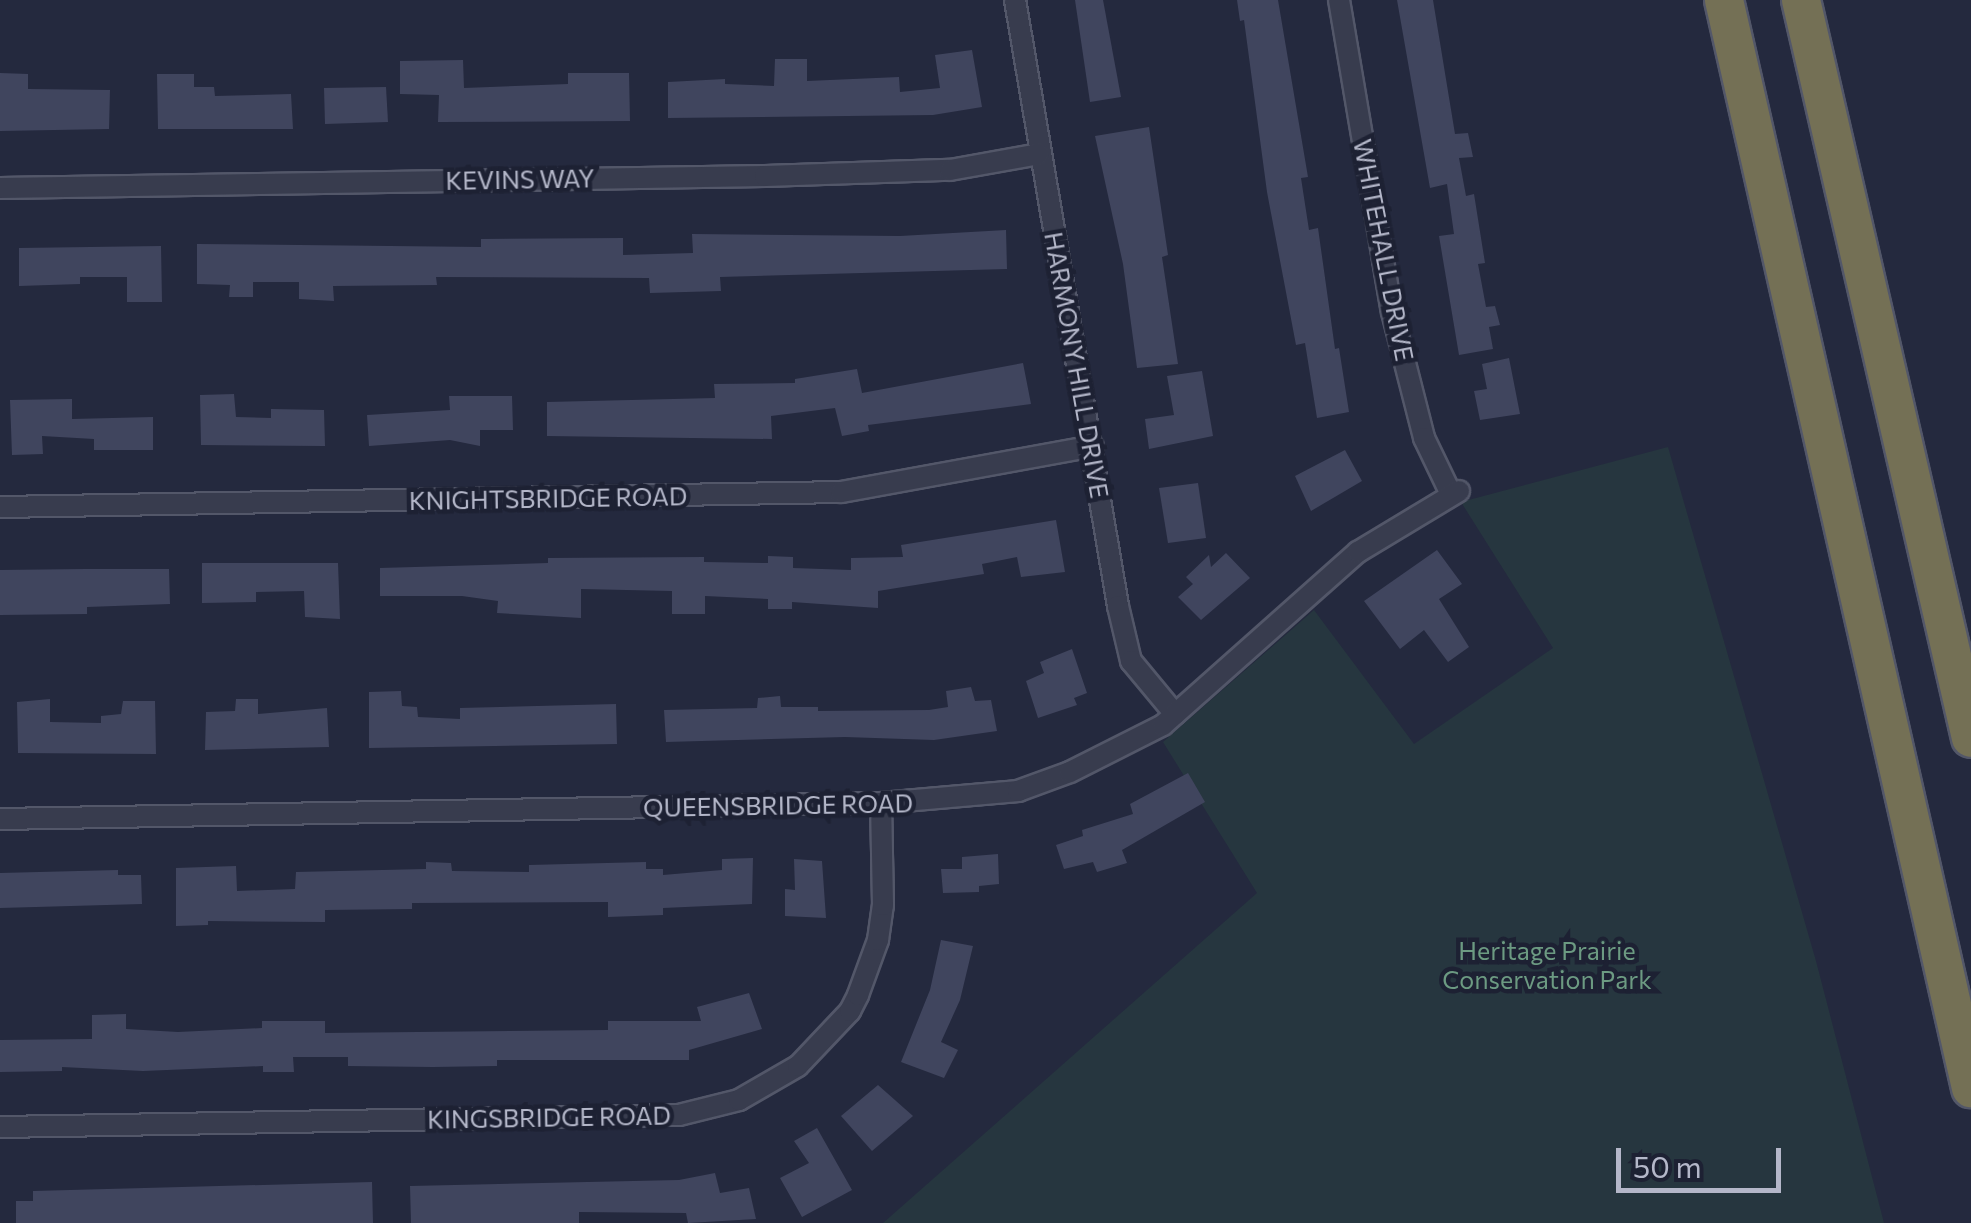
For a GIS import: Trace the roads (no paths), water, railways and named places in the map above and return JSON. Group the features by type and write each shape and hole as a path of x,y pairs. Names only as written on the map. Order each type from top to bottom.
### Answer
{"highway":[{"path":"1724,0 1971,1088"},
{"path":"1801,0 1971,738"}],"street":[{"name":"HARMONY HILL DRIVE","path":"1015,0 1118,606 1131,661 1176,714"},
{"name":"WHITEHALL DRIVE","path":"1339,0 1392,312 1424,438 1455,492"},
{"name":"KEVINS WAY","path":"0,188 783,176 950,170 1039,154"},
{"name":"KNIGHTSBRIDGE ROAD","path":"0,507 841,492 1093,446"},
{"name":"QUEENSBRIDGE ROAD","path":"0,819 954,800 1018,790 1128,746 1176,714 1358,552 1455,492"},
{"name":"KINGSBRIDGE ROAD","path":"0,1128 679,1114 739,1100 798,1066 850,1012 878,940 883,905 881,802"}],"park label":[{"name":"Heritage Prairie Conservation Park","path":"1547,966"}]}
